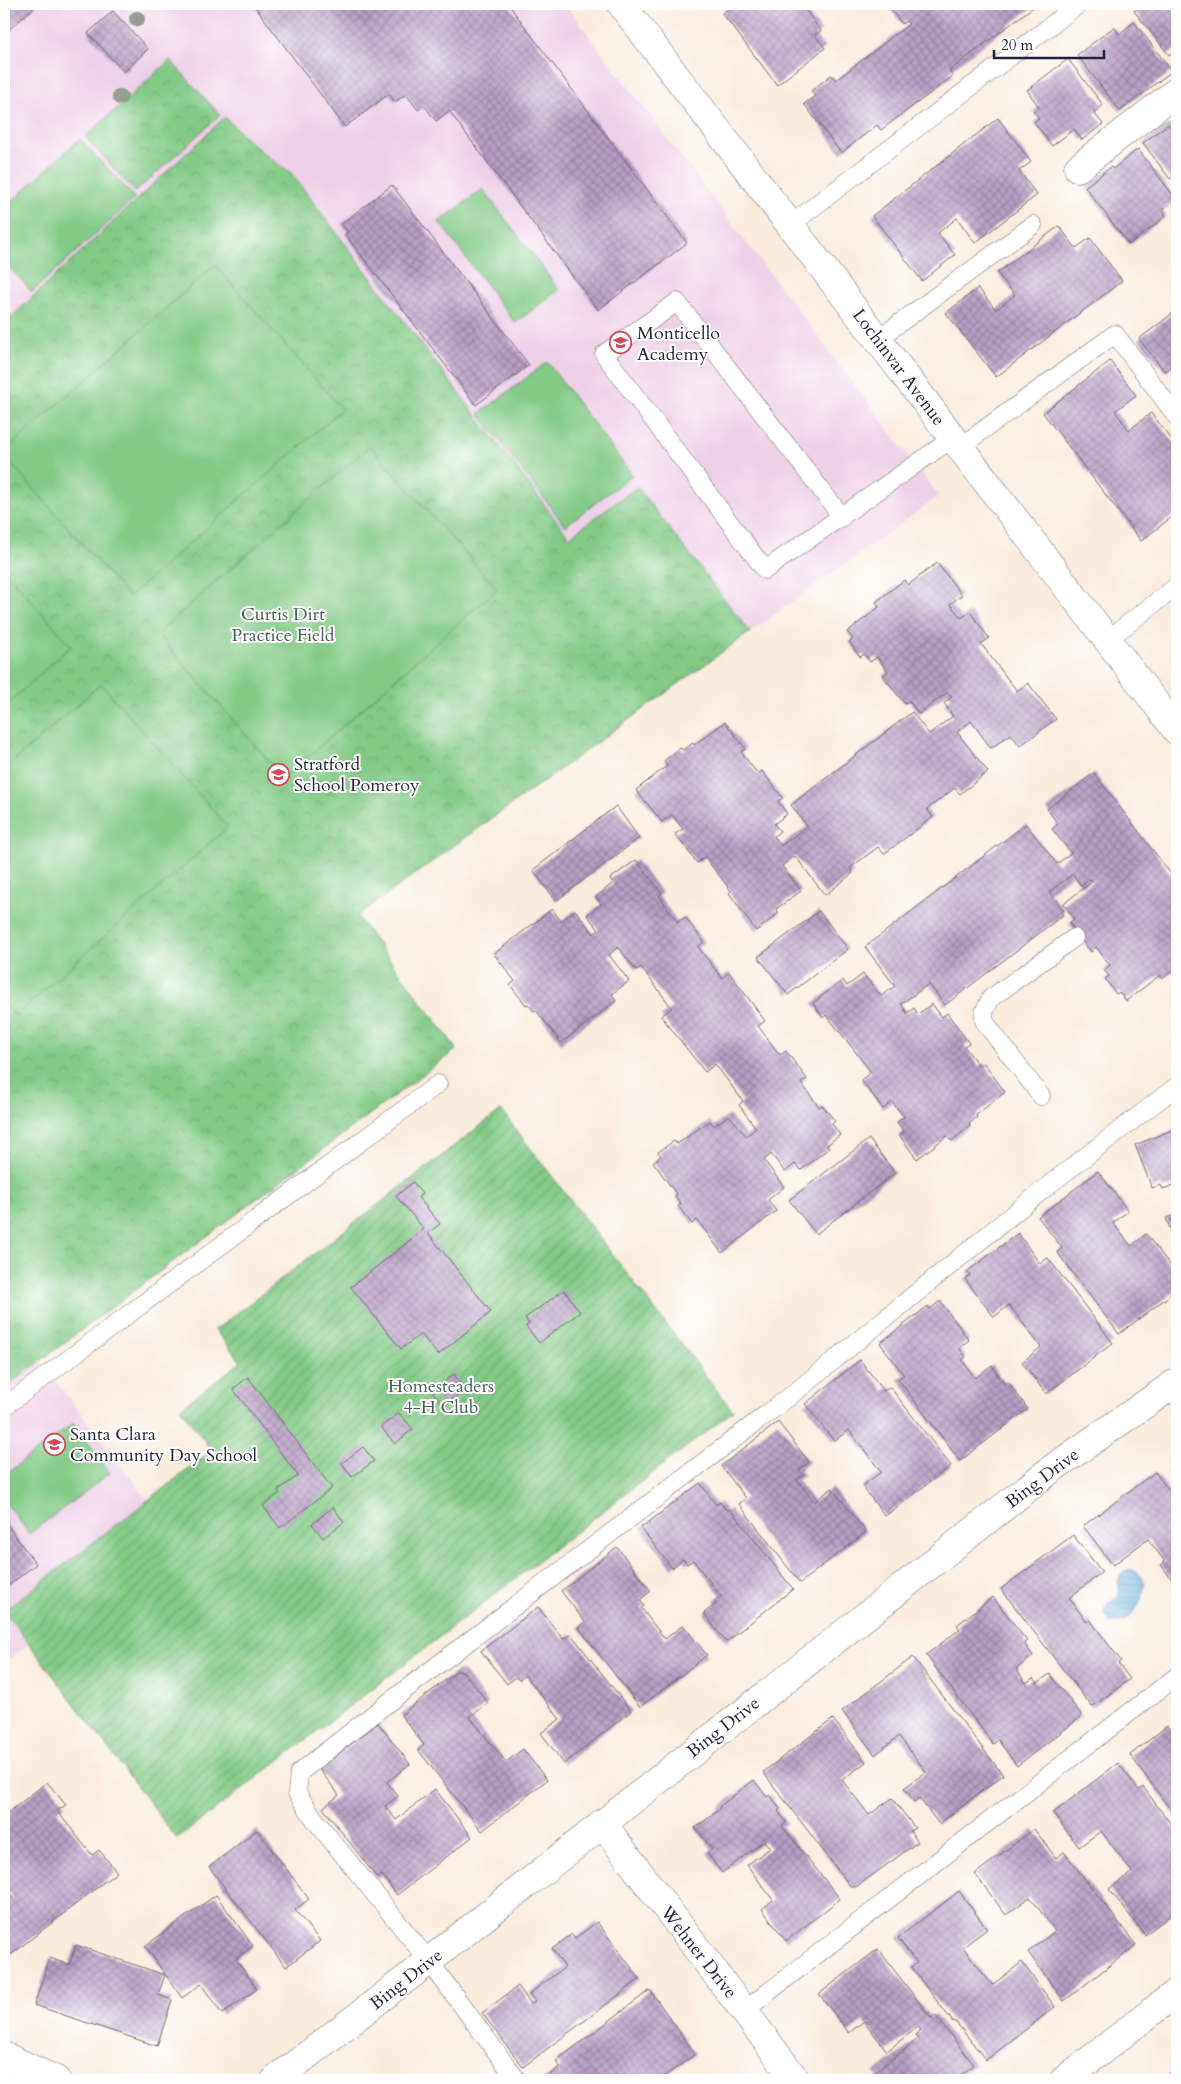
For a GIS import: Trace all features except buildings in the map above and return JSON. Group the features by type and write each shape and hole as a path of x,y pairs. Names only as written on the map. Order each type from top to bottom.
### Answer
{"street":[{"name":"Lochinvar Avenue","path":"621,4 1177,731"},
{"path":"1078,168 1177,91"},
{"name":"Bing Drive","path":"275,2080 429,1961 1054,1468 1177,1382"},
{"name":"Wehner Drive","path":"602,1823 796,2080"},
{"path":"1064,2080 1177,1992"},
{"path":"4,2056 56,2080"}],"lane":[{"path":"790,225 1079,4"},
{"path":"878,339 1033,225"},
{"path":"842,517 677,302 604,354 765,570 1115,334 1177,417"},
{"path":"1107,640 1177,586"},
{"path":"1041,1096 984,1021 984,1012 991,998 1074,938"},
{"path":"4,1407 438,1084"},
{"path":"517,2080 429,1961 314,1820 297,1793 299,1773 789,1397 1050,1184 1177,1086"},
{"path":"744,2011 1177,1676"}],"shaded area":[{"name":"Curtis Dirt Practice Field","path":"4,4 565,4 939,496 357,916 457,1049 40,1361 148,1500 4,1611"},
{"path":"4,1613 28,1645 4,1663"}],"green space":[{"path":"170,60 220,115 135,192 85,137"},
{"name":"Curtis Dirt Practice Field","path":"225,117 256,147 290,172 569,537 637,487 750,632 357,916 457,1049 4,1388 4,324"},
{"path":"80,139 135,198 32,292 4,261 4,208"},
{"path":"483,189 559,290 515,323 439,222"},
{"path":"215,265 342,409 129,597 4,455 4,452"},
{"path":"547,362 632,475 565,526 479,414"},
{"path":"370,446 497,589 284,778 157,634"},
{"path":"4,570 71,646 4,707"},
{"path":"101,684 228,827 15,1016 4,1003 4,770"},
{"name":"Homesteaders 4-H Club","path":"501,1110 733,1411 177,1839 4,1611 212,1451 180,1408 241,1362 215,1330"},
{"path":"74,1423 110,1473 29,1534 4,1500 4,1475"}],"water":[{"path":"1129,1569 1137,1571 1143,1580 1145,1585 1143,1595 1129,1618 1122,1622 1110,1623 1104,1613 1106,1605 1118,1596 1118,1581 1121,1574"}],"place":[{"name":"Monticello Academy","path":"621,343"},
{"name":"Stratford School Pomeroy","path":"278,774"},
{"name":"Santa Clara Community Day School","path":"54,1444"}]}
